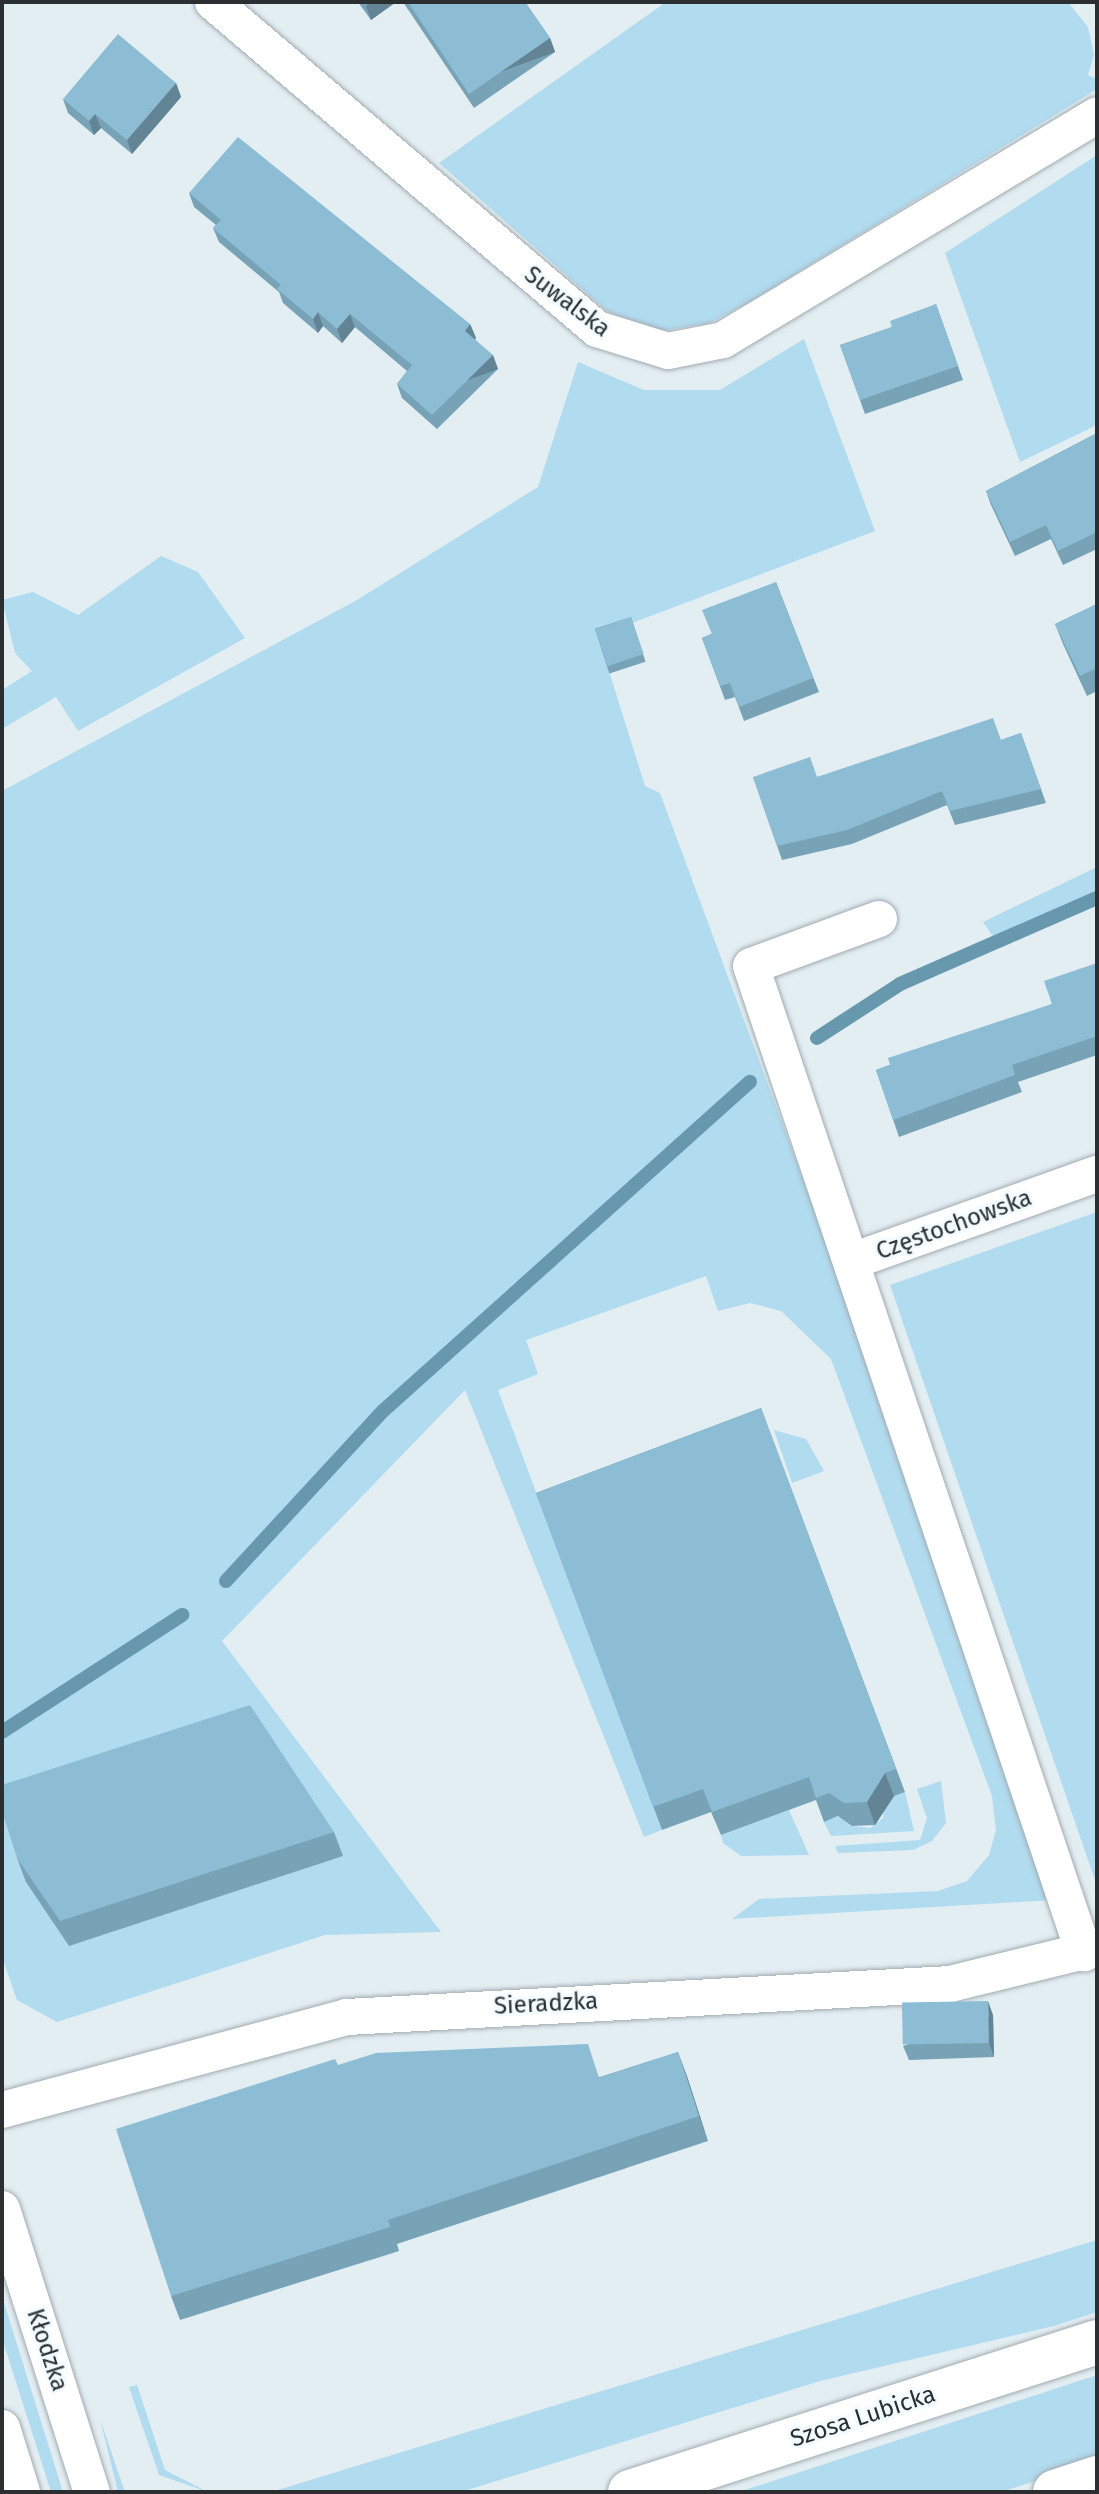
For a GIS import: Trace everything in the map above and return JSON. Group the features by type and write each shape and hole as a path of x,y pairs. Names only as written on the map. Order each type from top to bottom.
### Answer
{"main road":[{"name":"Szosa Lubicka","path":"630,2492 1097,2342"},
{"path":"1055,2492 1097,2478"}],"street":[{"name":"Suwalska","path":"213,2 597,329 668,351 723,340 1097,115"},
{"name":"Częstochowska","path":"879,919 751,966 855,1260 1097,1174"},
{"path":"855,1260 916,1467 1090,1950"},
{"name":"Sieradzka","path":"2,2110 347,2017 950,1984 1090,1950"},
{"name":"Kłodzka","path":"2,2209 92,2492"},
{"path":"2,2428 22,2492"}],"shaded area":[{"path":"666,2 1068,2 1088,27 1094,55 1088,75 1097,79 1097,89 753,300 710,323 662,331 608,312 439,163"},
{"path":"1097,155 1097,425 1020,462 945,253"},
{"path":"804,339 875,531 598,636 645,786 660,793 868,1355 1054,1900 732,1919 759,1899 938,1891 967,1881 989,1855 996,1830 992,1796 831,1359 781,1311 750,1303 718,1311 706,1276 526,1340 538,1374 498,1390 662,1830 644,1837 465,1390 222,1641 441,1932 325,1935 57,2022 17,2000 2,1957 2,791 357,600 538,487 578,362 644,390 720,390"},
{"path":"161,556 198,572 245,638 78,731 56,697 2,729 2,690 32,671 15,653 2,600 33,592 78,615"},
{"path":"1097,867 1097,902 1001,948 983,922"},
{"path":"1097,1212 1097,1886 890,1285"},
{"path":"774,1430 806,1439 824,1471 792,1483"},
{"path":"941,1781 946,1823 932,1841 913,1850 838,1853 835,1846 920,1840 927,1818 917,1789"},
{"path":"905,1792 914,1831 831,1836 824,1822 841,1815 852,1826 870,1828 883,1818 885,1799"},
{"path":"789,1810 809,1855 741,1856 723,1843 721,1835"},
{"path":"1097,2240 1097,2312 1054,2326 820,2381 461,2492 271,2492"},
{"path":"2,2296 63,2492 51,2492 2,2338"},
{"path":"1097,2375 1097,2461 1001,2492 739,2492"},
{"path":"137,2385 165,2470 208,2492 159,2475 129,2387"},
{"path":"100,2419 125,2492 118,2492"}],"building":[{"path":"408,2 525,2 550,38 469,94"},
{"path":"118,34 176,83 127,140 95,114 89,121 63,99"},
{"path":"238,137 470,324 465,331 493,355 432,415 397,384 412,365 350,314 337,329 318,312 313,319 277,289 281,285 213,228 221,220 189,193"},
{"path":"936,304 958,366 860,400 840,345 892,327 890,321"},
{"path":"1097,433 1097,532 1058,551 1046,525 1010,542 986,491"},
{"path":"776,582 813,678 739,707 730,683 720,686 702,638 712,634 702,610"},
{"path":"1097,604 1097,668 1080,676 1055,624"},
{"path":"631,617 644,654 608,666 595,629"},
{"path":"993,718 1001,740 1021,733 1041,789 950,811 942,791 847,830 777,846 753,777 810,757 817,777"},
{"path":"1097,963 1097,1036 1012,1065 1015,1075 893,1120 876,1070 890,1065 888,1058 1052,1004 1044,981"},
{"path":"761,1408 896,1769 885,1773 867,1802 844,1803 829,1793 816,1798 809,1777 712,1812 703,1789 653,1807 536,1493"},
{"path":"250,1705 334,1832 60,1921 17,1858 2,1811 2,1785"},
{"path":"988,2001 989,2043 903,2044 902,2003"},
{"path":"588,2044 599,2078 678,2052 699,2116 388,2220 390,2227 171,2296 116,2129 335,2059 338,2065 376,2053"}],"waterway":[{"path":"817,1038 900,984 1097,898"},
{"path":"226,1581 383,1411 750,1082"},
{"path":"2,1732 182,1615"}]}
